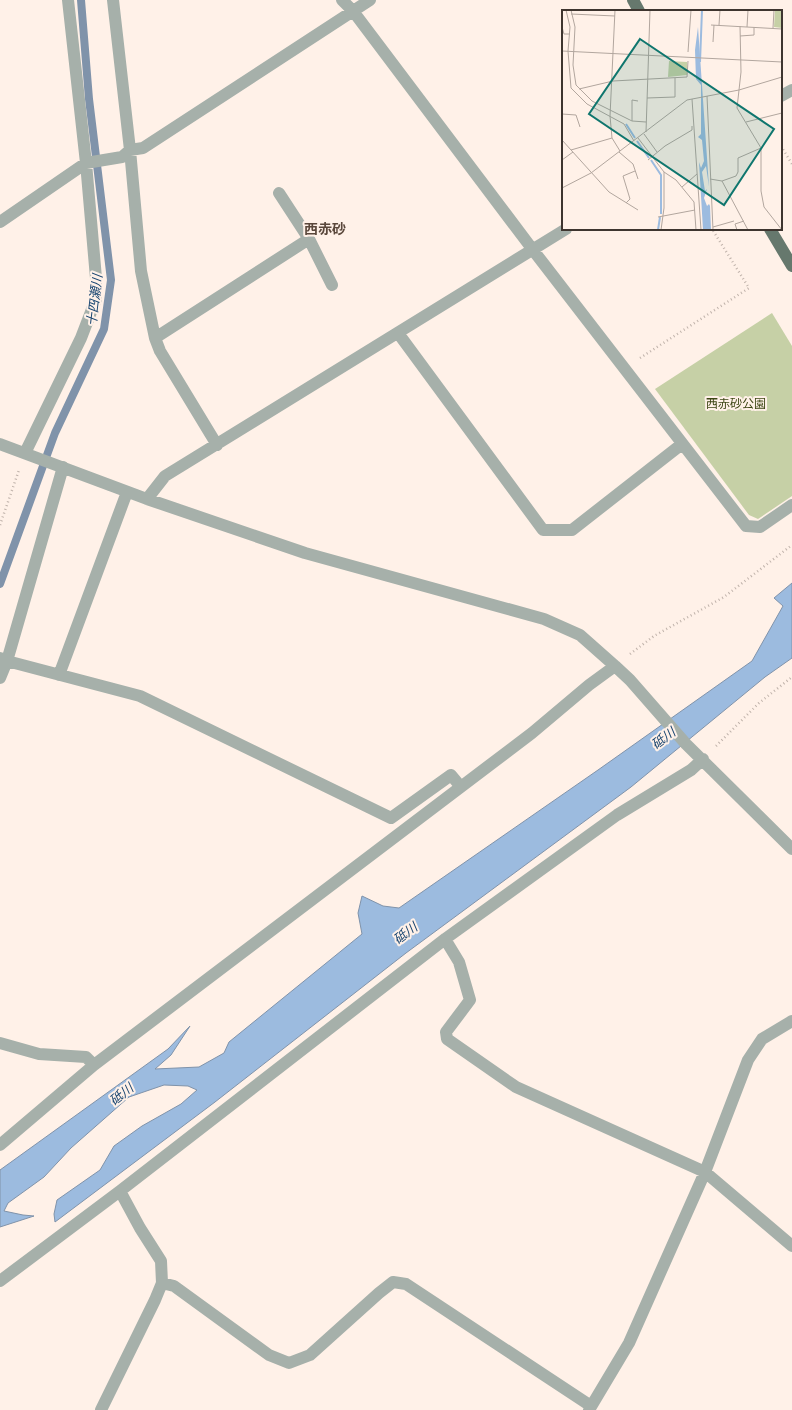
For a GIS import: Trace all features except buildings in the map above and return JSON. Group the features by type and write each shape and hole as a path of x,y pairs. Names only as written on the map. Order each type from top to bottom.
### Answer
{"main road":[{"path":"633,0 638,10"},
{"path":"771,230 792,266"}],"street":[{"path":"27,454 81,338 96,298 88,162 68,0"},
{"path":"113,0 126,153 142,271 155,338 160,351 217,445"},
{"path":"342,0 353,11 533,250 746,526 760,527 792,505"},
{"path":"0,222 88,162 143,148 370,0"},
{"path":"782,95 792,90"},
{"path":"279,193 309,239 332,285"},
{"path":"147,499 165,476 564,230"},
{"path":"155,338 309,239"},
{"path":"398,333 543,530 572,530 682,444"},
{"path":"0,444 127,492 304,553 544,619 580,635 630,680 686,744 703,759 792,849"},
{"path":"0,678 3,659 61,467"},
{"path":"59,675 127,492"},
{"path":"3,659 140,696 391,818 451,775 461,787"},
{"path":"0,1145 94,1066 532,733 614,666"},
{"path":"0,1281 445,939 616,815 691,770 703,759"},
{"path":"445,939 459,962 470,1000 446,1032 447,1039 516,1087 705,1172 792,1246"},
{"path":"162,1283 174,1286 269,1355 289,1362 310,1355 393,1282 406,1284 590,1408 629,1343 705,1172 748,1060 762,1039 792,1021"},
{"path":"0,1043 39,1054 86,1057 94,1066"},
{"path":"101,1410 162,1283 160,1261 140,1228 120,1190"}],"path":[{"path":"782,148 792,164"},
{"path":"625,368 749,288 713,230"},
{"path":"0,525 27,454"},
{"path":"614,666 654,636 724,597 792,545"},
{"path":"703,759 759,703 792,677"}],"green space":[{"name":"西赤砂公園","path":"772,313 792,346 792,496 758,519 749,515 655,389"}],"water":[{"name":"砥川","path":"792,583 792,658 765,677 631,787 406,953 215,1102 55,1222 54,1214 57,1200 100,1170 114,1146 142,1126 181,1104 197,1090 188,1086 164,1085 129,1097 71,1148 44,1177 8,1203 4,1211 34,1216 0,1227 0,1170 168,1049 190,1026 171,1055 155,1069 199,1067 224,1053 229,1042 362,934 358,913 362,896 383,906 399,908 752,661 783,606 774,598"}],"waterway":[{"name":"十四瀬川","path":"0,584 55,433 104,329 111,280 89,99 81,0"}],"district":[{"name":"西赤砂","path":"325,229"}]}
